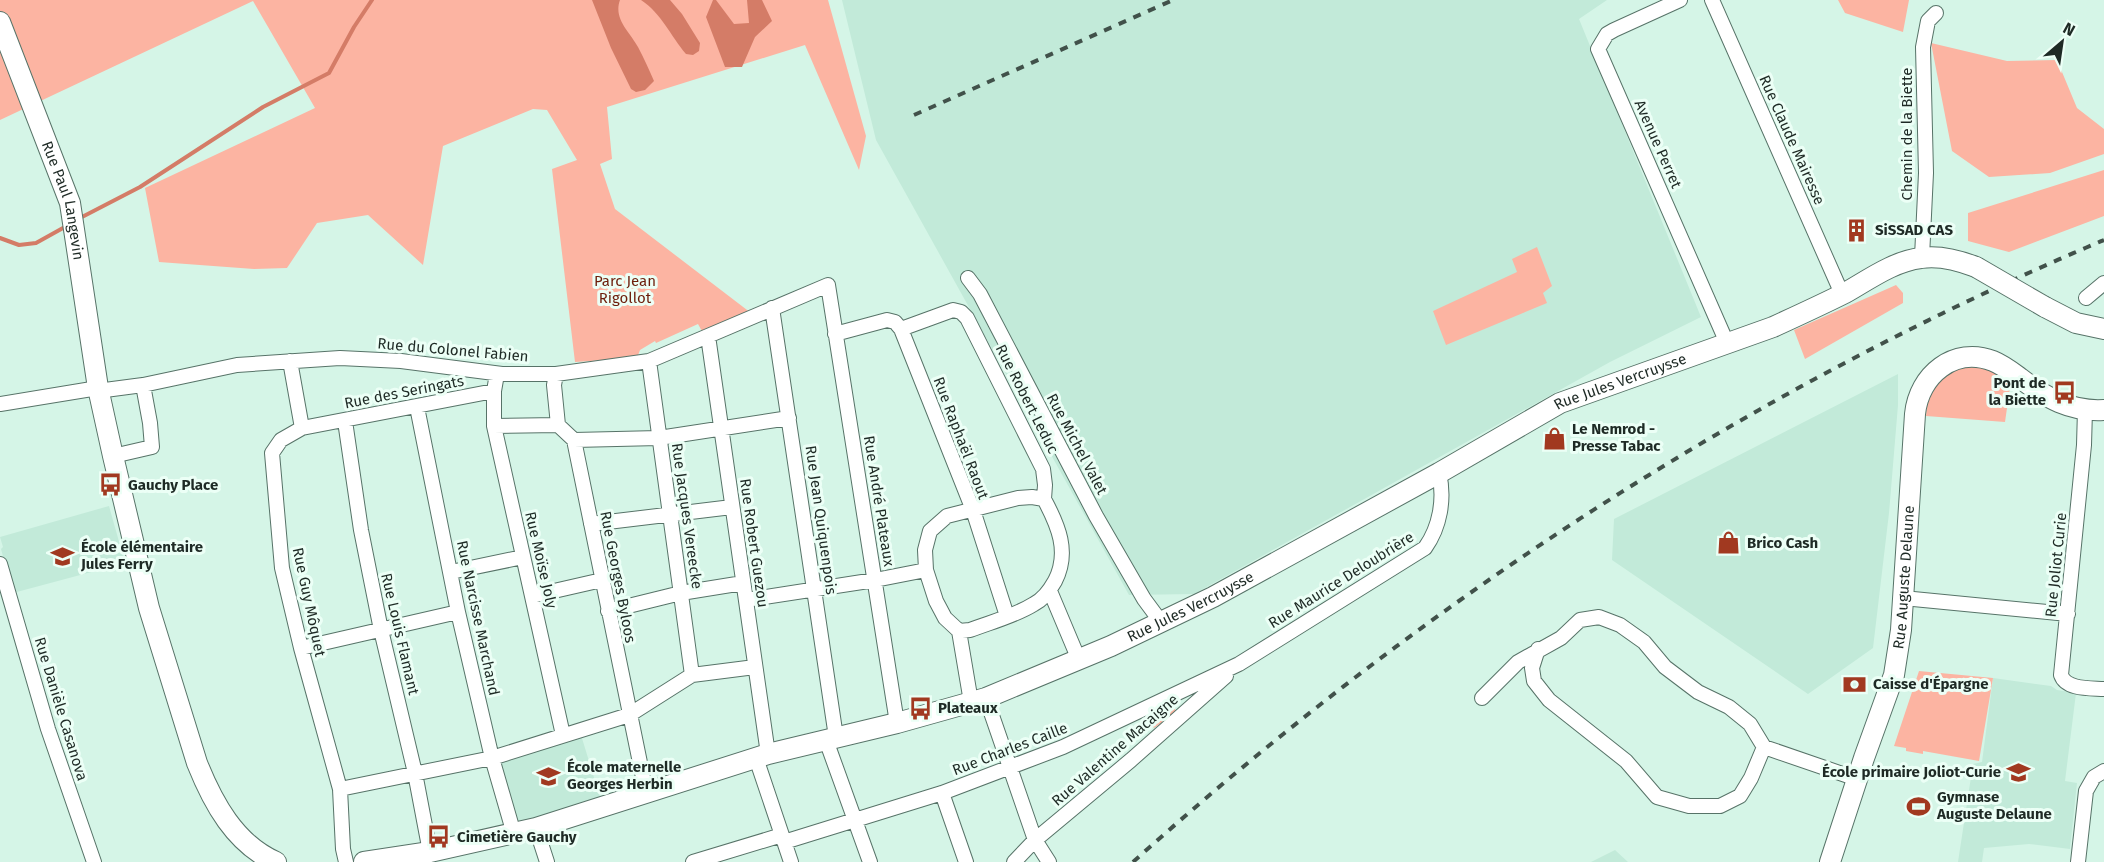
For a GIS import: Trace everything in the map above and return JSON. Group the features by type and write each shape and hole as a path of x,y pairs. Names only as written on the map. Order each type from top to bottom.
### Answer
{"main road":[{"name":"Rue Paul Langevin","path":"0,22 70,203 98,388 113,456 149,608 197,763 204,781 229,825 264,860"},
{"name":"Rue Jules Vercruysse","path":"364,862 430,852 514,834 762,756 897,723 978,700 1079,660 1228,589 1439,473 1560,403 1791,319 1901,263 1922,257 1952,259 1976,267 2044,307 2076,322 2104,329"},
{"name":"Rue Auguste Delaune","path":"1830,862 1894,675 1903,598 1915,414 1919,393 1927,379 1943,365 1962,358 1976,357 1997,362 2053,400 2095,410"}],"street":[{"name":"Avenue Perret","path":"1680,0 1607,34 1598,49 1726,343"},
{"name":"Rue Claude Mairesse","path":"1712,0 1842,294"},
{"name":"Chemin de la Biette","path":"1922,257 1926,172 1923,47 1928,21 1936,13"},
{"name":"Rue Michel Valet","path":"968,278 980,294 1096,516 1144,600 1161,622"},
{"path":"2086,298 2104,283"},
{"name":"Rue du Colonel Fabien","path":"0,404 98,388 105,390 143,385 237,365 290,361 339,358 401,360 497,374 556,374 649,361 828,285"},
{"name":"Rue André Plateaux","path":"828,285 897,723"},
{"name":"Rue Jean Quiquenpois","path":"772,308 814,589 831,739 870,862"},
{"name":"Rue Robert Leduc","path":"901,329 953,310 961,312 967,318 1043,469 1044,499"},
{"path":"836,334 887,320 895,322 901,329"},
{"name":"Rue Raphaël Raout","path":"901,329 973,510 947,516 930,531 926,550 926,570 936,601 945,618 959,632"},
{"name":"Rue Robert Guezou","path":"708,336 755,667 762,756 791,862"},
{"path":"290,361 302,428"},
{"name":"Rue Jacques Vereecke","path":"649,361 692,675"},
{"path":"494,391 497,374"},
{"path":"556,374 554,385 558,424 574,440 660,438 789,418"},
{"path":"113,456 152,447 143,385"},
{"name":"Rue des Seringats","path":"302,428 494,391"},
{"name":"Rue Moïse Joly","path":"494,391 494,426 563,735"},
{"name":"Rue Narcisse Marchand","path":"417,407 458,612 492,758 514,834"},
{"name":"Rue Joliot Curie","path":"2095,410 2084,445 2061,675 2063,681 2069,685 2104,689"},
{"name":"Rue Louis Flamant","path":"345,421 361,530 381,630 415,773 430,852"},
{"path":"494,426 558,424"},
{"name":"Rue Guy Môquet","path":"302,428 281,440 272,453 282,568 301,648 340,789 346,862"},
{"name":"Rue Georges Byloos","path":"574,440 646,792"},
{"name":"Rue Maurice Deloubrière","path":"1239,664 1425,548 1433,536 1441,505 1439,473"},
{"path":"1007,616 973,510 1018,498 1044,499 1056,520 1064,551 1061,569 1050,591 1035,604 1007,616 970,630 959,632 978,700 1010,769 1035,840 1049,862"},
{"path":"591,524 732,507"},
{"path":"451,572 523,557"},
{"name":"Rue Danièle Casanova","path":"0,564 48,729 94,862"},
{"path":"746,600 926,570"},
{"path":"532,596 602,580"},
{"path":"608,610 681,593 743,583"},
{"path":"1050,591 1079,660"},
{"path":"1903,598 2067,614"},
{"path":"301,648 458,612"},
{"path":"1482,698 1518,662 1561,638 1580,620 1599,617 1620,625 1644,642 1665,667 1698,692 1729,707 1750,724 1764,747 1857,779"},
{"path":"1538,649 1532,668 1534,681 1549,700 1626,761 1657,797 1689,806 1719,806 1740,796 1751,778 1764,747"},
{"name":"Rue Charles Caille","path":"693,862 855,820 1010,769 1063,747 1239,664"},
{"name":"Rue Valentine Macaigne","path":"1014,862 1035,840 1131,760 1239,664"},
{"path":"340,789 492,758 629,715 692,675 755,667"},
{"path":"2078,862 2086,791 2094,777 2104,771"},
{"path":"942,793 966,862"},
{"path":"536,828 547,862"}],"shaded area":[{"path":"592,0 620,0 618,7 623,25 638,47 654,81 645,90 636,92 631,89 611,48"},
{"path":"641,0 670,0 682,14 700,43 699,51 693,55 686,54 660,18"},
{"path":"713,0 716,0 734,24 749,23 747,0 762,0 772,21 755,37 742,67 725,67 706,17"},
{"path":"842,0 1607,0 1579,19 1701,317 1610,362 1194,594 1129,595 876,140"},
{"path":"1898,374 1898,405 1889,513 1873,648 1808,694 1612,560 1614,519"},
{"name":"École élémentaire Jules Ferry","path":"109,506 125,563 13,593 0,537"},
{"name":"École primaire Joliot-Curie","path":"1993,678 2051,686 2057,690 2076,693 2065,781 2077,783 2070,849 2029,844 1984,848 1982,862 1958,862 1973,764 1982,762"},
{"name":"École maternelle Georges Herbin","path":"581,735 600,797 520,823 515,821 501,762"},
{"path":"1615,850 1628,862 1591,862"}],"green space":[{"name":"Parc Jean Rigollot","path":"0,0 828,0 866,136 859,170 805,45 607,107 612,159 600,164 615,209 751,313 703,333 698,324 656,343 655,341 640,350 637,358 575,362 552,169 577,160 547,110 533,109 443,146 423,265 368,215 317,223 287,268 254,269 159,262 145,188 315,108 253,1 0,120"},
{"path":"1838,0 1909,0 1903,32 1845,13"},
{"path":"1931,43 2007,61 2057,60 2077,108 2104,129 2104,154 2050,173 1989,177 1952,151"},
{"path":"2104,170 2104,216 2009,252 1968,241 1968,213"},
{"path":"1537,247 1552,286 1543,293 1547,303 1446,345 1433,311 1517,272 1512,259"},
{"path":"1896,285 1903,293 1903,303 1805,359 1794,330"},
{"path":"1958,364 1981,364 2011,380 2005,422 1926,416 1927,401 1936,378"},
{"path":"1919,671 1993,678 1979,761 1923,751 1923,754 1906,751 1906,748 1894,746"},
{"path":"1170,703 1177,712 1154,728 1148,719"}],"waterway":[{"path":"82,217 140,187 263,107 329,73 354,27 372,0"},
{"path":"0,238 19,245 36,243 63,228"}],"railway":[{"path":"914,115 1173,0"},
{"path":"1133,862 1243,767 1356,677 1472,591 1593,510 1716,435 1842,364 1972,299 2104,240"}],"place":[{"name":"SiSSAD CAS","path":"1857,230"},
{"name":"Pont de la Biette","path":"2064,392"},
{"name":"Le Nemrod - Presse Tabac","path":"1554,438"},
{"name":"Gauchy Place","path":"110,485"},
{"name":"Brico Cash","path":"1729,543"},
{"name":"École élémentaire Jules Ferry","path":"63,556"},
{"name":"Caisse d'Épargne","path":"1855,684"},
{"name":"Plateaux","path":"920,708"},
{"name":"École primaire Joliot-Curie","path":"2019,772"},
{"name":"École maternelle Georges Herbin","path":"549,776"},
{"name":"Gymnase Auguste Delaune","path":"1919,806"},
{"name":"Cimetière Gauchy","path":"439,837"}]}
